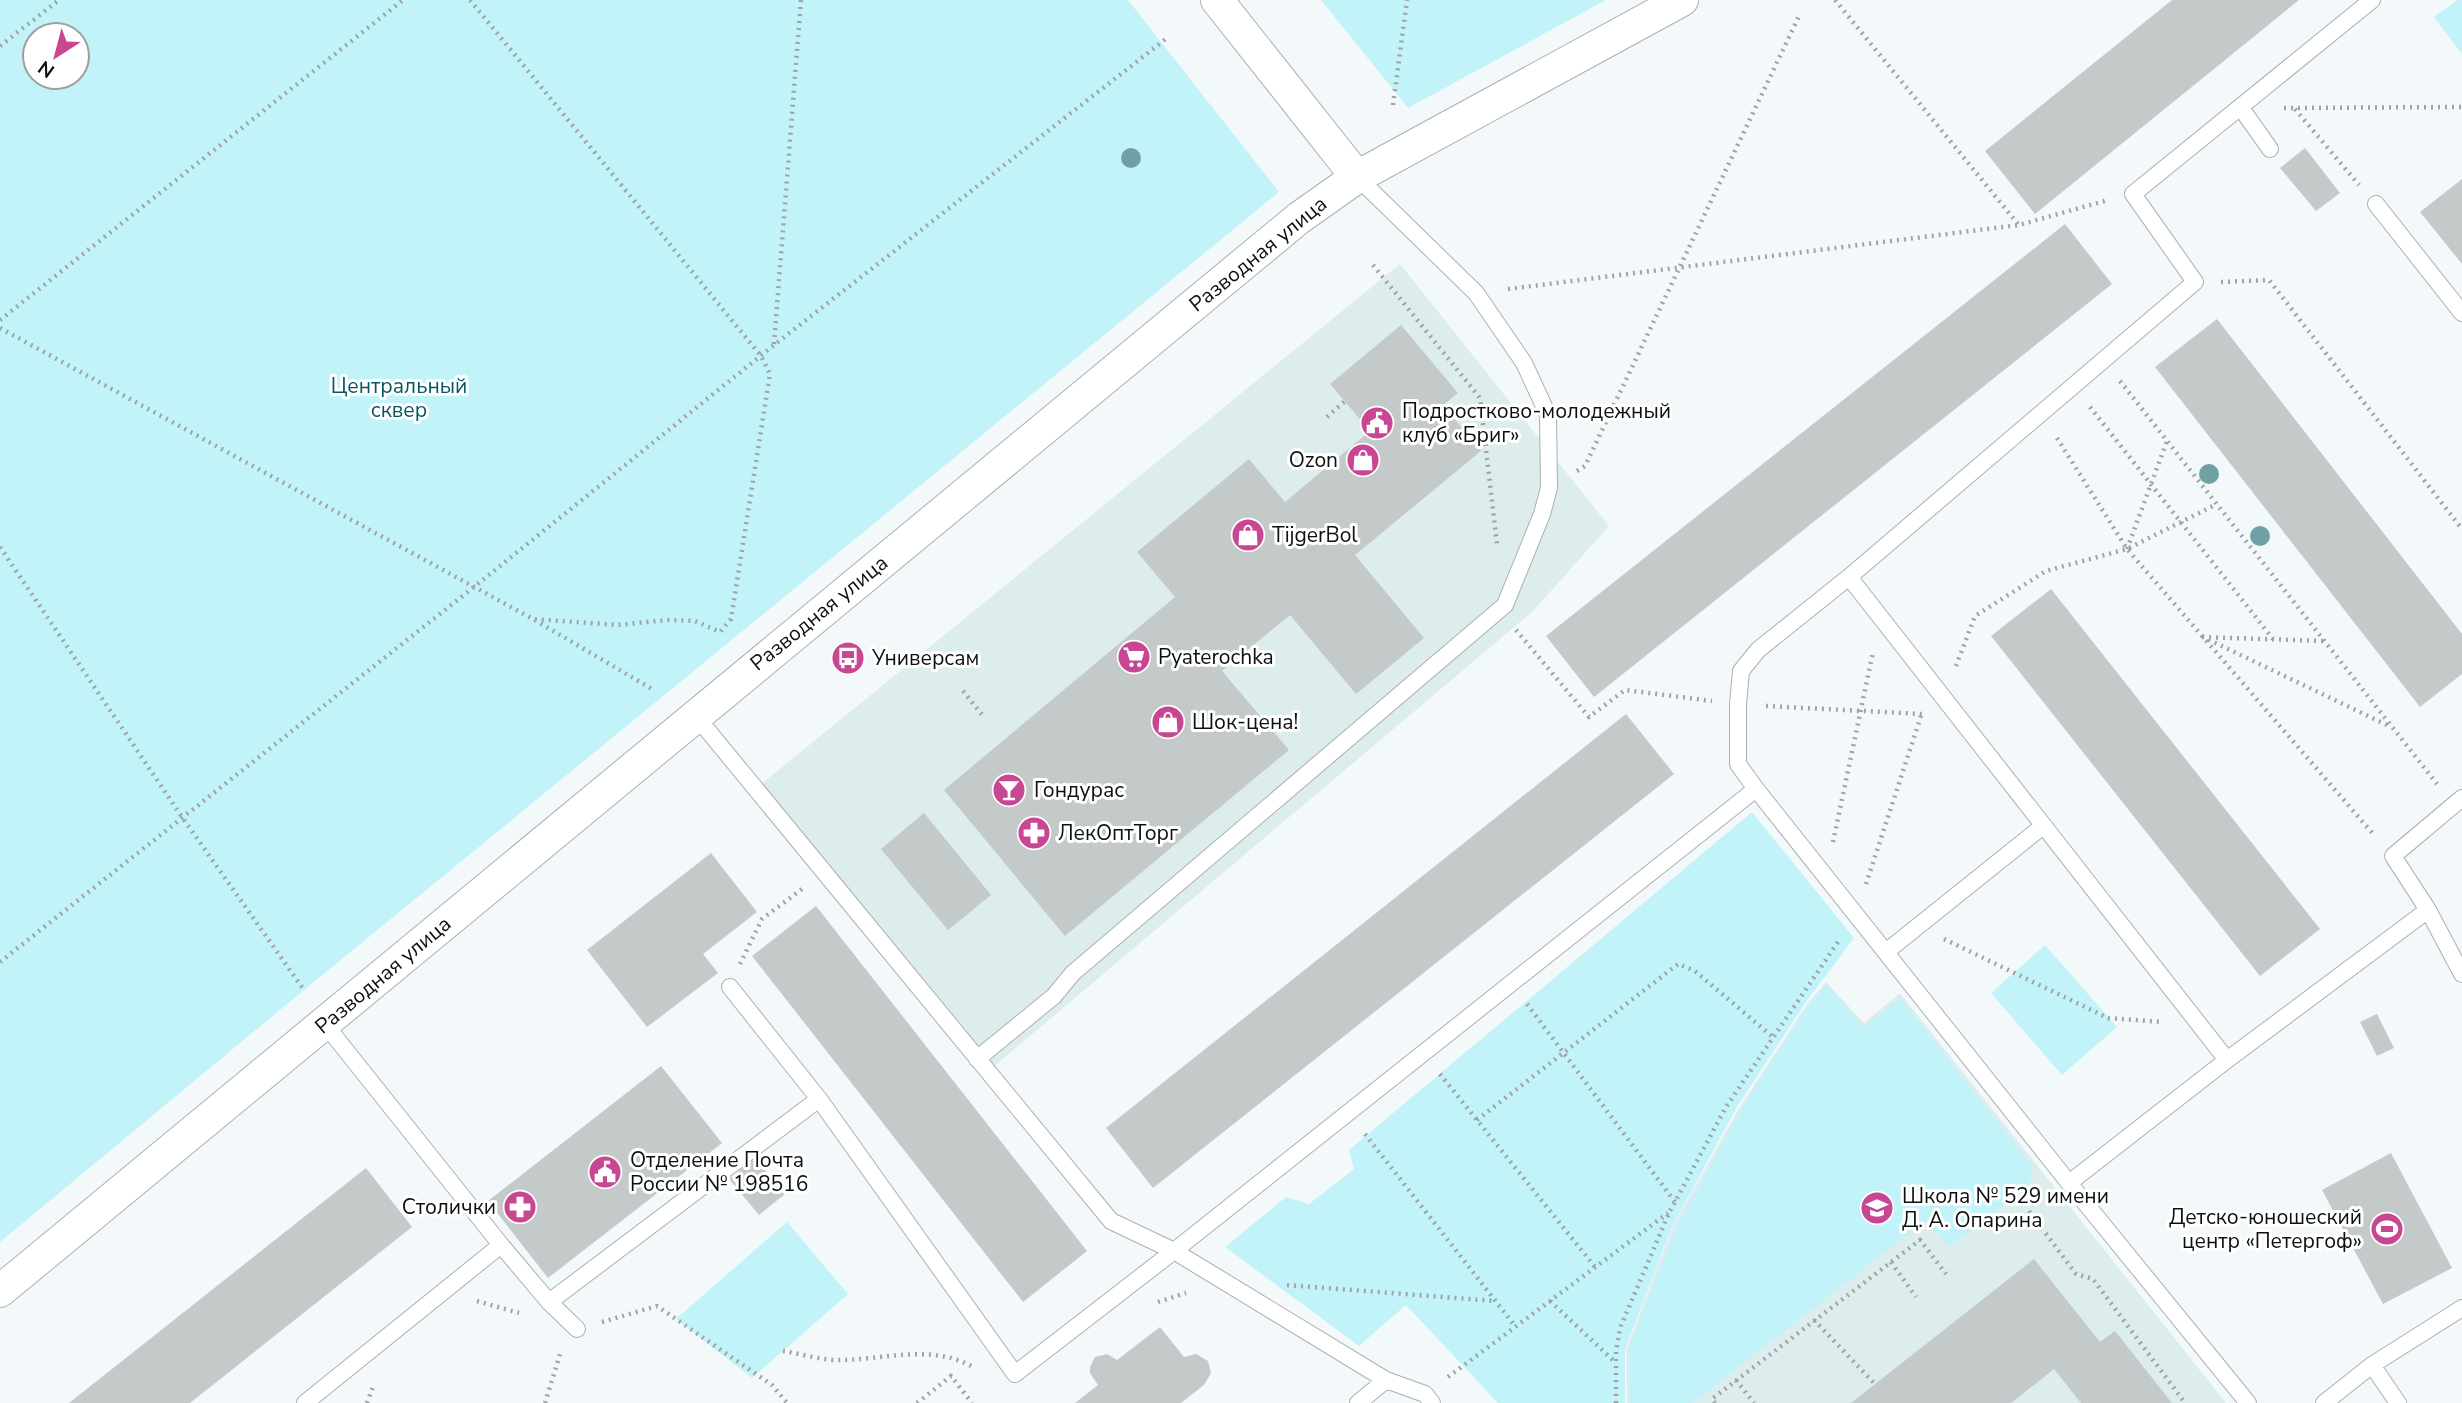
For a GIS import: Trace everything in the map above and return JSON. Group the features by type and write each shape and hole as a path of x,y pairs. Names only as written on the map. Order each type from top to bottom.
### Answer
{"street":[{"path":"1217,0 1357,177"},
{"name":"Разводная улица","path":"0,1291 1299,218 1357,177 1682,0"}],"lane":[{"path":"2248,1403 2069,1183 1756,789 1738,764 1738,704 1741,671 1758,650 1849,577 2195,282 2133,194 2372,0"},
{"path":"2241,108 2270,149"},
{"path":"978,1059 1054,996 1073,973 1505,605 1542,514 1549,488 1548,415 1524,363 1476,293 1357,177"},
{"path":"2376,204 2462,313"},
{"path":"1849,577 2227,1060"},
{"path":"695,715 1111,1221 1174,1251 1386,1380 1429,1398"},
{"path":"730,987 819,1099 1015,1374 1756,789"},
{"path":"2457,801 2393,856 2428,910 2462,975"},
{"path":"1887,951 2043,826"},
{"path":"2069,1183 2227,1060 2428,910"},
{"path":"324,1023 501,1245 549,1302 577,1329"},
{"path":"549,1302 819,1099"},
{"path":"305,1403 445,1293 501,1245"},
{"path":"2324,1403 2372,1365 2462,1308"},
{"path":"2372,1365 2398,1403"},
{"path":"1358,1403 1386,1380"}],"path":[{"path":"0,46 59,0"},
{"path":"0,320 403,0"},
{"path":"470,0 761,356 770,374 731,619 720,632 695,621 667,620 617,625 533,619"},
{"path":"774,345 802,0"},
{"path":"1393,105 1407,0"},
{"path":"1835,0 2019,225"},
{"path":"1549,488 1585,466 1800,14"},
{"path":"0,962 474,587 774,345 1167,38"},
{"path":"2241,108 2462,107"},
{"path":"2294,108 2376,204"},
{"path":"1476,293 2019,225 2133,194"},
{"path":"2195,282 2269,281 2462,529"},
{"path":"0,328 533,619 652,689"},
{"path":"2103,359 2392,727 2457,801"},
{"path":"2072,385 2274,640"},
{"path":"1327,416 1345,401"},
{"path":"2041,412 2127,550 2393,856"},
{"path":"2127,550 2167,441"},
{"path":"1616,1403 1616,1362 1620,1328 1669,1213 1726,1107 1857,914 1922,714 1943,698 1975,616 2046,571 2127,550 2217,504"},
{"path":"0,547 182,817 304,990"},
{"path":"2203,637 2324,641"},
{"path":"2203,637 2392,727"},
{"path":"1830,854 1875,639"},
{"path":"963,691 983,716"},
{"path":"1738,704 1922,714"},
{"path":"730,987 762,919 825,872"},
{"path":"1918,926 2012,974 2108,1018 2199,1026"},
{"path":"1477,1119 1678,964 1695,971 1774,1038"},
{"path":"1511,983 1675,1202"},
{"path":"1423,1053 1595,1267"},
{"path":"1348,1112 1516,1326"},
{"path":"2029,1211 2076,1275 2093,1279 2185,1403"},
{"path":"1429,1398 1516,1326 1669,1213"},
{"path":"1715,1403 1712,1399 1920,1240 1946,1274"},
{"path":"1891,1262 1916,1297"},
{"path":"1222,1280 1495,1301"},
{"path":"445,1293 511,1309 522,1315"},
{"path":"1550,1301 1616,1362"},
{"path":"545,1403 565,1337 577,1329 657,1306 772,1385 786,1403"},
{"path":"1814,1320 1875,1384"},
{"path":"917,1403 951,1376 972,1403"},
{"path":"1736,1380 1754,1403"}],"shaded area":[{"path":"1400,264 1609,526 1532,612 986,1073 754,790"},
{"name":"Школа № 529 имени Д. А. Опарина","path":"1826,982 1864,1023 1900,993 2226,1403 1627,1403 1626,1349 1673,1226 1739,1108 1807,1004"}],"green space":[{"name":"Центральный сквер","path":"0,0 1128,0 1279,192 0,1242"},
{"path":"1321,0 1606,0 1408,108"},
{"path":"2457,0 2462,0 2462,54 2434,17"},
{"path":"1752,812 1854,938 1806,1002 1737,1107 1672,1227 1625,1349 1625,1403 1498,1403 1406,1305 1359,1346 1225,1247 1286,1197 1309,1204 1354,1169 1349,1150"},
{"path":"2045,945 2117,1027 2062,1075 1991,993"},
{"path":"1827,985 1864,1027 1900,998 2032,1166 2031,1179 2022,1190 1949,1247 1926,1220 1692,1403 1630,1403 1629,1348 1677,1226 1742,1108 1809,1005"},
{"path":"787,1222 848,1294 752,1378 676,1319"}],"building":[{"path":"2172,0 2299,0 2035,214 1985,151"},
{"path":"2305,148 2340,193 2316,211 2280,168"},
{"path":"2462,179 2462,264 2420,212"},
{"path":"2065,224 2112,284 1594,697 1546,636"},
{"path":"2217,319 2462,634 2462,674 2420,707 2155,367"},
{"path":"1401,325 1458,393 1443,405 1481,451 1355,555 1424,638 1356,694 1290,615 1222,671 1289,750 1065,936 944,790 1175,597 1137,552 1249,459 1285,502 1370,431 1330,384"},
{"path":"2051,589 2320,929 2260,976 1991,636"},
{"path":"1626,714 1674,774 1153,1188 1106,1128"},
{"path":"924,813 991,895 948,930 881,849"},
{"path":"711,853 757,912 703,954 718,973 647,1027 587,950"},
{"path":"816,906 1087,1251 1023,1302 752,956"},
{"path":"2377,1014 2394,1048 2377,1056 2360,1022"},
{"name":"Отделение Почта России № 198516","path":"661,1066 722,1143 548,1278 488,1201"},
{"name":"Детско-юношеский центр «Петергоф»","path":"2391,1153 2452,1268 2383,1304 2322,1190"},
{"path":"755,1158 785,1194 759,1215 729,1179"},
{"path":"366,1168 412,1227 190,1403 69,1403"},
{"path":"2034,1259 2100,1342 2115,1331 2172,1403 2081,1403 2054,1369 2011,1403 1851,1403"},
{"path":"1160,1327 1184,1357 1196,1354 1208,1361 1211,1373 1204,1385 1181,1403 1075,1403 1098,1385 1090,1373 1095,1357 1107,1354 1117,1360"}],"place":[{"name":"Подростково-молодежный клуб «Бриг»","path":"1377,423"},
{"name":"Ozon","path":"1363,460"},
{"name":"TijgerBol","path":"1248,535"},
{"name":"Pyaterochka","path":"1134,657"},
{"name":"Универсам","path":"848,658"},
{"name":"Шок-цена!","path":"1168,722"},
{"name":"Гондурас","path":"1009,790"},
{"name":"ЛекОптТорг","path":"1034,833"},
{"name":"Отделение Почта России № 198516","path":"605,1172"},
{"name":"Столички","path":"520,1207"},
{"name":"Школа № 529 имени Д. А. Опарина","path":"1877,1208"},
{"name":"Детско-юношеский центр «Петергоф»","path":"2387,1229"}]}
